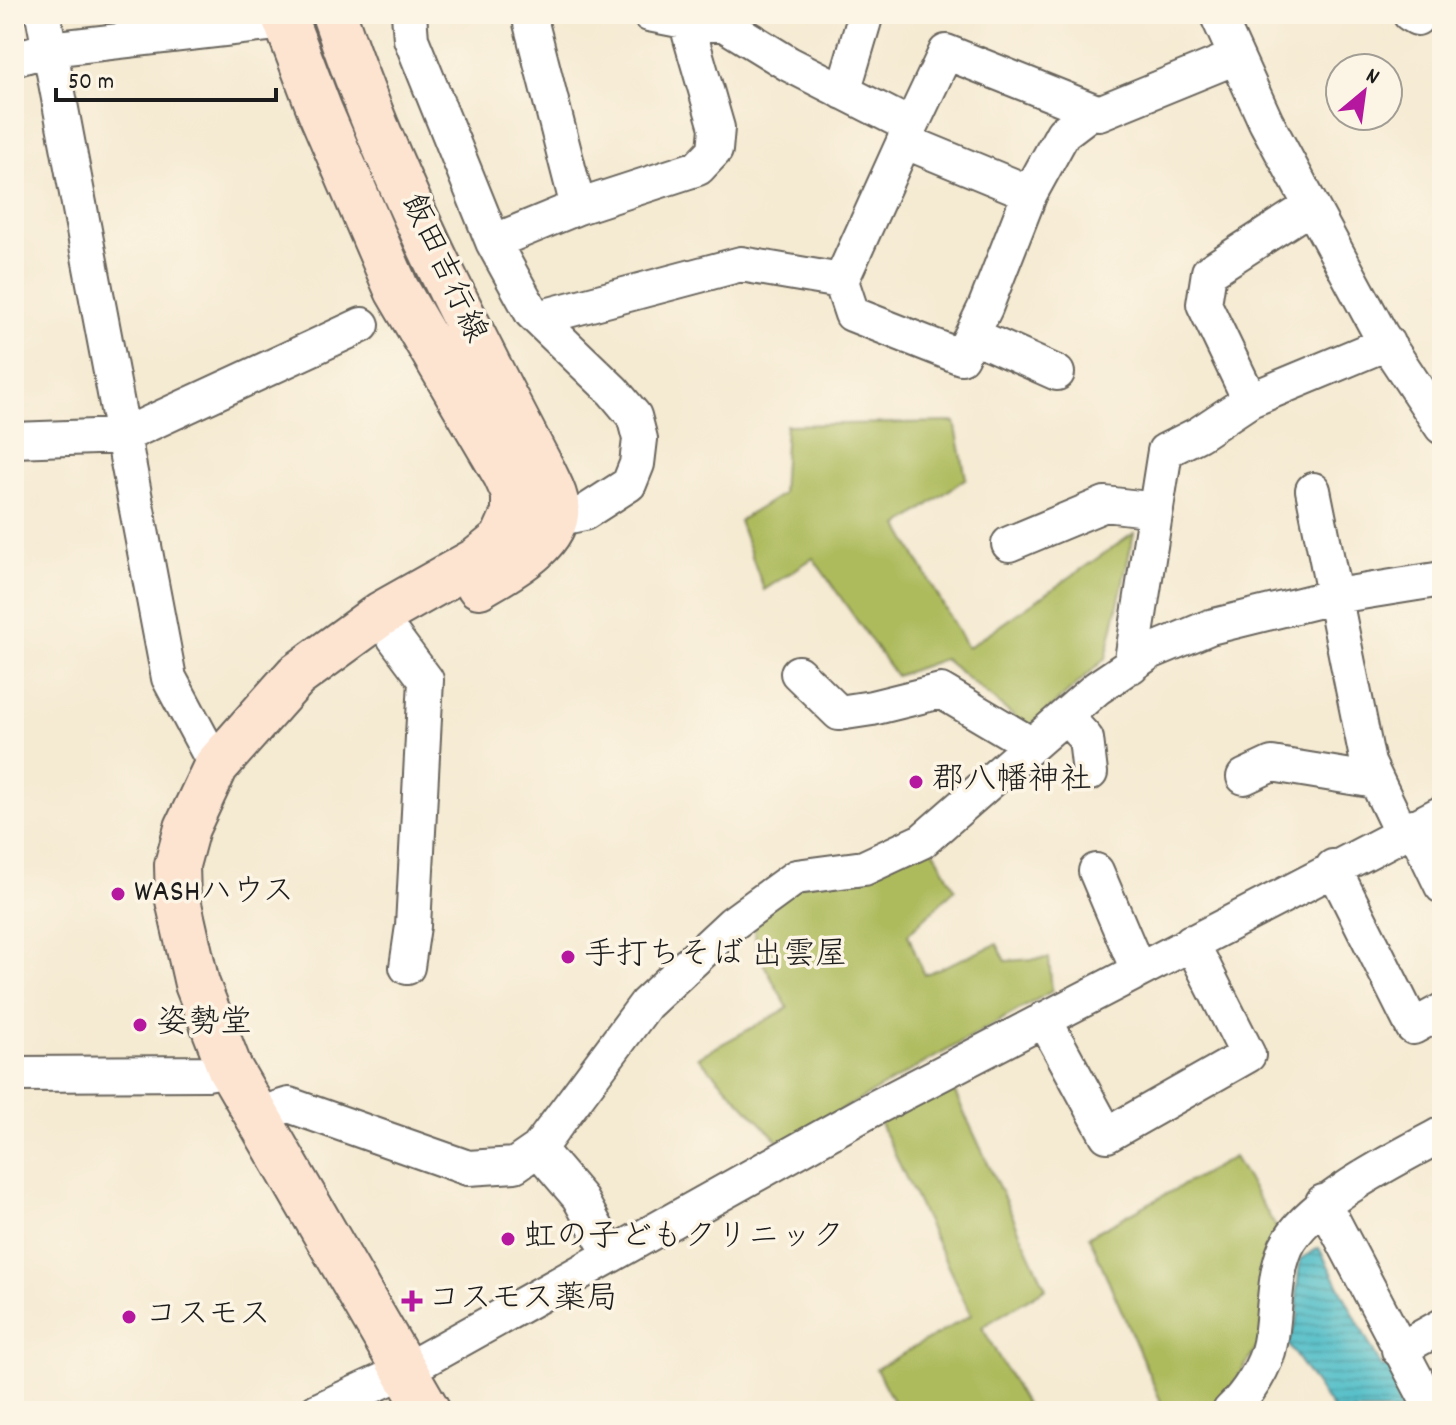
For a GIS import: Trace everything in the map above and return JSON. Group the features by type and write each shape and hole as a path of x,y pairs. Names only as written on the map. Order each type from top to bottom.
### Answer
{"street":[{"path":"43,14 169,678 216,766"},
{"name":"飯田吉行線","path":"334,14 355,76 440,272 544,473 556,503 550,527"},
{"path":"261,716 515,565 550,527 584,513 629,484 637,464 640,439 634,416 613,391 532,313 493,242 411,39 409,14"},
{"path":"649,14 724,24 789,64 843,92 908,134 1030,193"},
{"path":"843,92 866,14"},
{"path":"1217,14 1266,122 1311,206 1387,343 1442,427"},
{"path":"1410,14 1417,18 1419,14"},
{"path":"14,59 49,49 284,18"},
{"name":"飯田吉行線","path":"284,18 356,198 397,290 492,450 514,494"},
{"path":"493,242 578,207 698,168 715,150 717,128 690,35 708,20"},
{"path":"531,23 578,207"},
{"path":"1092,111 1063,133 1030,193 985,308 961,357 852,314 841,281 946,52 1099,113 1236,57"},
{"path":"1250,400 1204,304 1209,272 1311,206"},
{"path":"538,318 741,264 841,281"},
{"path":"18,449 122,436 362,325"},
{"path":"972,335 1057,373"},
{"path":"1131,666 1165,451 1199,434 1250,400 1387,343"},
{"path":"1313,490 1368,763 1376,781 1419,824 1442,886"},
{"path":"514,494 550,527"},
{"path":"428,1411 230,1069 197,984 178,900 177,865 187,828 216,766 296,676 381,614 477,560 502,540 514,513 514,494"},
{"path":"1009,544 1105,504 1156,510"},
{"path":"256,1115 289,1105 468,1168 515,1165 538,1149 646,1004 733,923 796,877 864,868 922,841 1097,688 1150,652 1210,627 1336,596 1442,579"},
{"path":"394,637 426,680 413,926 407,967"},
{"path":"798,673 839,713 941,691 1032,745"},
{"path":"1065,716 1086,739 1090,773"},
{"path":"1244,777 1272,764 1376,781"},
{"path":"317,1411 404,1371 867,1112 1419,824"},
{"path":"1333,867 1413,1027 1442,1011"},
{"path":"1096,871 1138,970"},
{"path":"1044,1019 1107,1135 1248,1055 1191,942"},
{"path":"14,1074 207,1073 230,1069"},
{"path":"1230,1411 1256,1378 1270,1347 1275,1294 1286,1247 1298,1228 1323,1202 1442,1134"},
{"path":"538,1149 579,1197 611,1255"},
{"path":"1323,1202 1433,1411"},
{"path":"1399,1350 1442,1326"}],"green space":[{"path":"955,422 966,478 899,526 967,648 1134,533 1106,658 1028,728 944,659 896,676 813,558 764,590 739,521 782,494 786,425"},
{"path":"931,845 955,889 908,934 924,975 997,944 1006,961 1049,958 1052,991 781,1144 698,1057 788,1008 757,952 753,919 800,886"},
{"path":"949,1080 1046,1288 982,1327 1029,1411 898,1411 876,1369 971,1315 877,1117"},
{"path":"1234,1157 1277,1229 1269,1250 1260,1343 1219,1406 1211,1411 1165,1411 1089,1236"}],"water":[{"path":"1319,1248 1382,1368 1395,1361 1421,1411 1334,1411 1288,1345 1298,1316 1300,1259"}],"place":[{"name":"郡八幡神社","path":"916,782"},
{"name":"WASHハウス","path":"118,894"},
{"name":"手打ちそば 出雲屋","path":"568,957"},
{"name":"姿勢堂","path":"140,1025"},
{"name":"虹の子どもクリニック","path":"508,1239"},
{"name":"コスモス薬局","path":"412,1301"},
{"name":"コスモス","path":"129,1317"}]}
